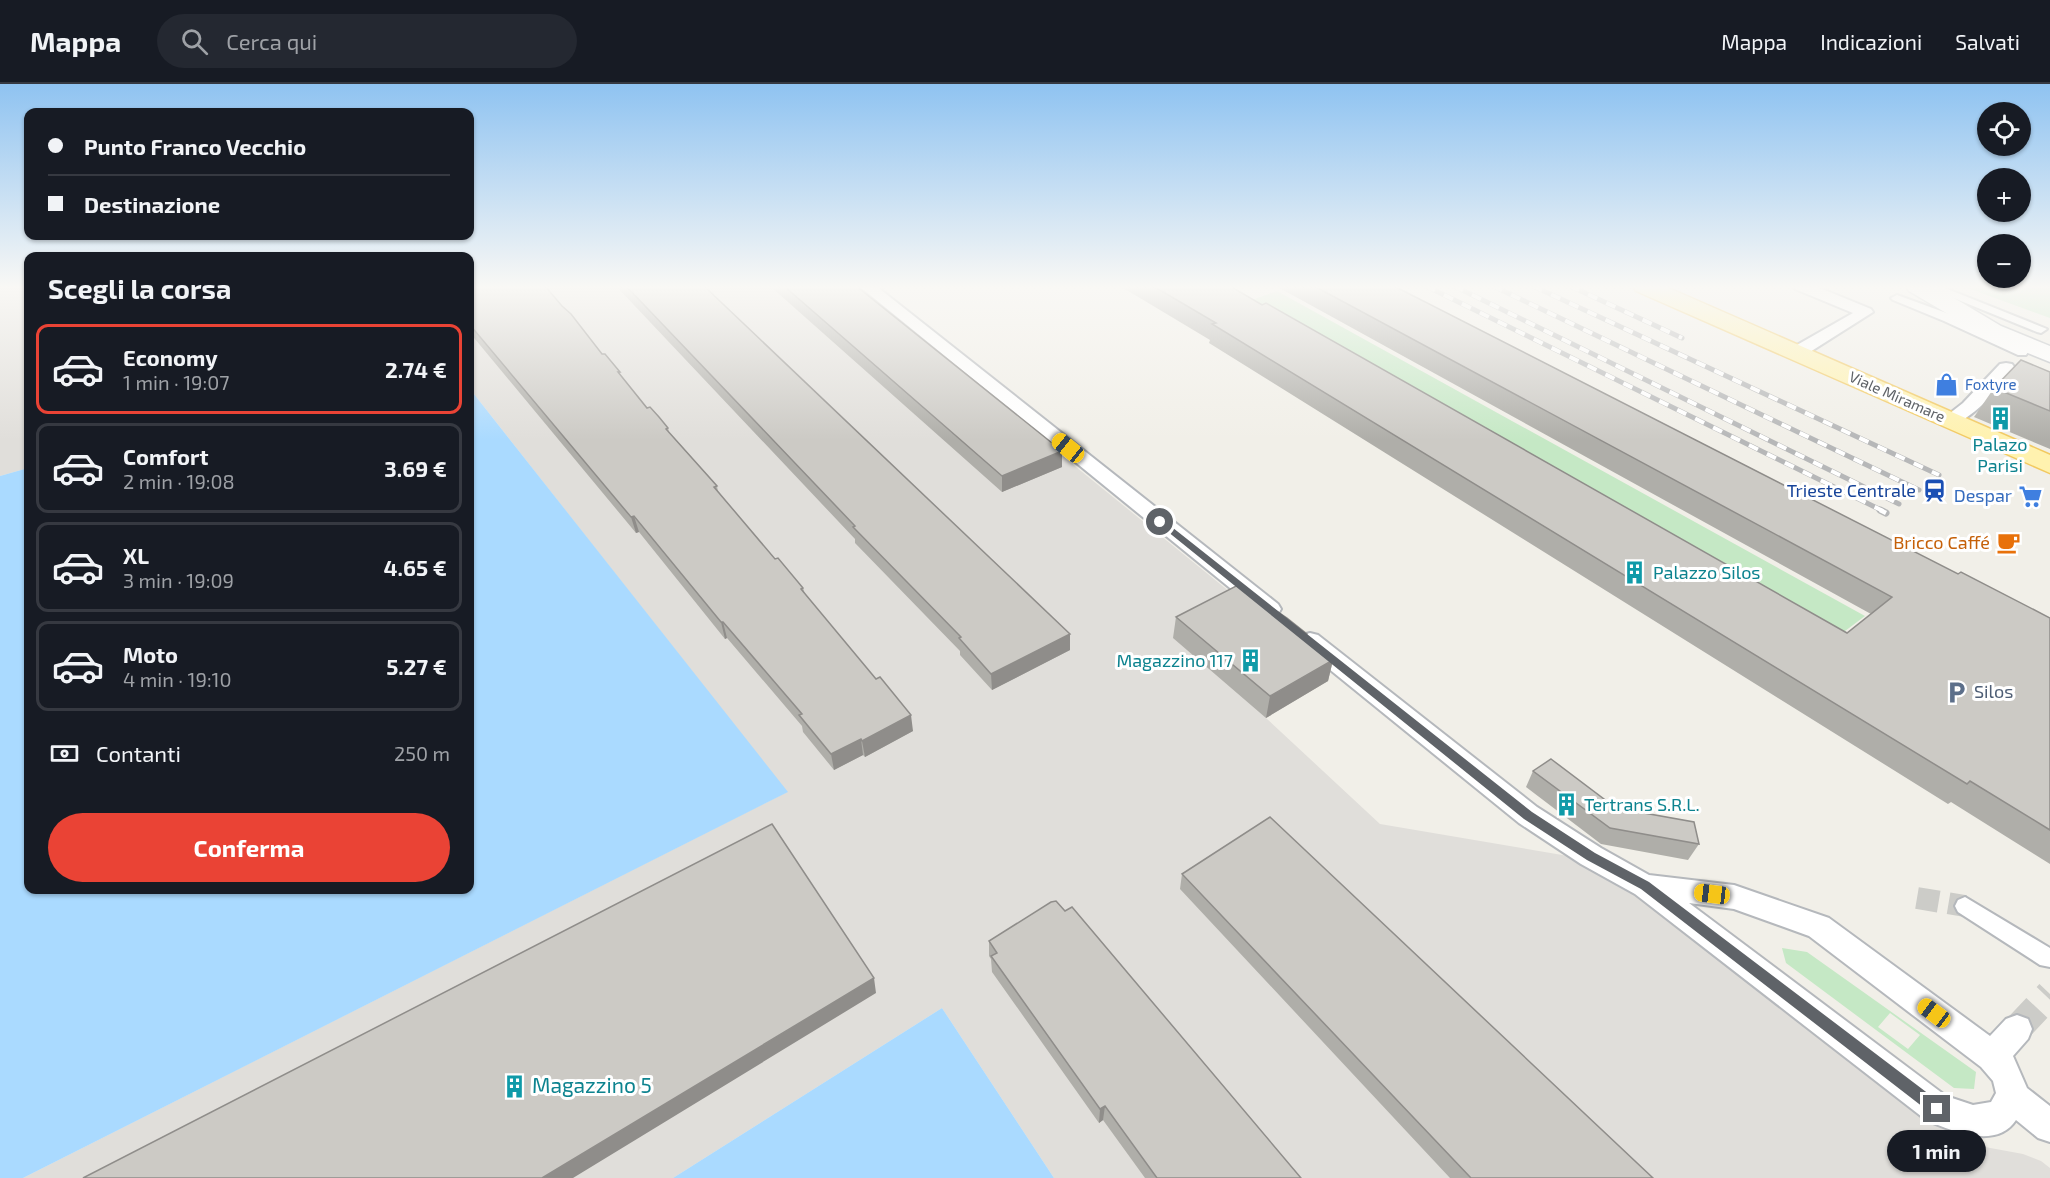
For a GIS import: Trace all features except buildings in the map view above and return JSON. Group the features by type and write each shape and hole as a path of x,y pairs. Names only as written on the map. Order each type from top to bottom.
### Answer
{"main road":[{"name":"Viale Miramare","path":"1760,337 2050,465"},
{"path":"2004,337 2028,350"}],"street":[{"path":"930,337 1528,815 1591,856 1645,886 1937,1109 1973,1121 2000,1116 2013,1097 2011,1082 2004,1069 1992,1056 1820,927 1734,897 1645,886"},
{"path":"1796,353 1823,337"},
{"path":"1997,337 2028,350 2038,337"},
{"path":"1949,421 1969,407 2006,368"},
{"path":"1965,906 2048,958 1974,925"},
{"path":"1992,1056 2018,1029"},
{"path":"2013,1097 2050,1126"}],"shaded area":[{"path":"0,337 24,337 24,469 0,476"},
{"path":"474,337 916,337 1230,592 1266,718 1380,824 1574,857 1647,897 1980,1154 1985,1147 2023,1154 2041,1161 2050,1168 2050,1178 1054,1178 942,1008 673,1178 23,1178 787,792 474,394"}],"green space":[{"path":"1293,337 1360,337 1865,616 1825,646"},
{"path":"1782,948 1807,952 1976,1072 1974,1089 1954,1088 1786,963","holes":["1890,1013 1920,1035 1908,1049 1878,1027"]}],"water":[{"path":"474,394 788,792 23,1178 0,1178 0,476 24,469 24,894 474,894"},
{"path":"942,1008 1054,1178 673,1178"}],"tunnel":[{"path":"1917,898 1965,906"},
{"path":"2017,1029 2050,994"}],"railway":[{"path":"1530,337 1883,511"},
{"path":"1558,337 1899,504"},
{"path":"1600,337 1919,490"},
{"path":"1643,337 1939,475"},
{"path":"1880,510 1886,513"}],"place":[{"name":"Foxtyre","path":"1947,385"},
{"name":"Palazo Parisi","path":"2000,419"},
{"name":"Trieste Centrale","path":"1934,491"},
{"name":"Despar","path":"2030,496"},
{"name":"Bricco Caffé","path":"2008,543"},
{"name":"Palazzo Silos","path":"1635,573"},
{"name":"Magazzino 117","path":"1251,661"},
{"name":"Silos","path":"1956,692"},
{"name":"Tertrans S.R.L.","path":"1566,805"},
{"name":"Magazzino 5","path":"514,1086"}],"route":[{"path":"1160,522 1528,815 1591,856 1645,886 1937,1109"}]}
